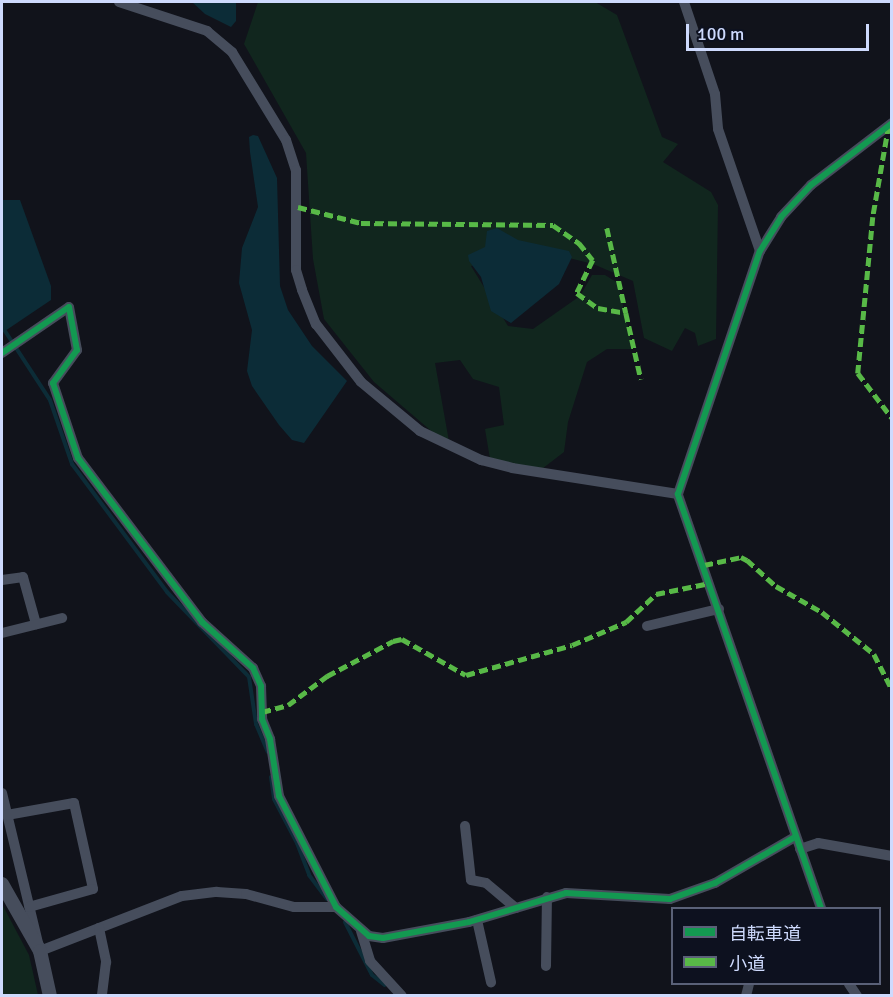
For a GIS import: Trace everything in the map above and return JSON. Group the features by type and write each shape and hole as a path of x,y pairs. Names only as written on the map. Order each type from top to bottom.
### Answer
{"street":[{"path":"118,2 207,31 232,52 286,140 296,170 296,270 302,290 316,324 361,382 420,431 481,460 512,468 678,494"},
{"path":"684,2 715,94 718,129 760,251"},
{"path":"820,907 678,494 760,251 781,217 811,185 891,123"},
{"path":"2,353 69,307 77,350 53,383 78,459 202,622 253,668 261,686 262,719 270,739 279,796 336,906 361,931 383,938 477,920 566,893 670,899 714,883 795,837"},
{"path":"2,580 23,577 36,624"},
{"path":"647,626 719,609"},
{"path":"2,633 62,618"},
{"path":"2,793 50,996"},
{"path":"7,815 74,803 93,889 29,907"},
{"path":"465,826 471,880 486,883 516,908"},
{"path":"800,849 818,843 891,856"},
{"path":"2,884 40,951"},
{"path":"40,951 182,896 217,892 246,894 294,907 336,906"},
{"path":"546,966 547,897"},
{"path":"477,920 491,982"},
{"path":"99,928 106,962 102,996"},
{"path":"361,931 370,961 402,996"}],"green space":[{"path":"258,2 595,2 617,15 662,137 678,144 663,162 711,192 718,205 716,339 698,346 695,333 685,328 672,351 644,338 633,281 593,264 521,246 494,261 471,266 508,326 533,329 580,296 592,275 605,275 618,283 633,349 607,349 587,362 568,422 564,452 538,472 490,459 485,429 504,425 499,387 473,379 460,360 435,363 450,447 374,382 324,319 313,259 306,153 244,44"},
{"path":"2,904 29,955 38,995 2,995"}],"water":[{"path":"192,2 236,2 236,21 231,27 205,14"},
{"path":"258,136 277,178 280,286 288,310 312,346 347,381 304,443 292,440 279,425 252,386 247,371 252,330 239,283 242,248 258,207 250,152 249,137"},
{"path":"2,200 20,200 51,286 51,300 2,333"},
{"path":"497,228 518,240 569,251 572,257 559,284 511,323 491,311 481,277 469,261 468,255 485,247 487,231"}],"waterway":[{"path":"5,331 50,400 72,464 167,592 249,677 256,724 268,752"},
{"path":"271,777 274,799 297,843 309,875 327,899"},
{"path":"345,922 372,975 385,985"}],"marked path":[{"path":"889,125 873,217 858,373 892,418"},
{"path":"298,207 361,223 553,225 579,243 593,260 577,293 598,308 626,313 641,379"},
{"path":"607,228 626,313"},
{"path":"704,565 741,557 747,560 776,586 822,612 874,654 892,689"},
{"path":"262,712 288,705 327,676 393,641 402,639 466,675 572,645 626,622 656,594 710,583"}],"cycle path":[{"path":"821,907 678,494 760,251 781,217 811,185 892,123"},
{"path":"2,353 69,307 77,350 53,383 78,458 202,622 253,668 261,686 262,719 270,739 279,796 336,907 369,936 383,938 469,922 566,893 670,899 715,883 795,837"}]}
